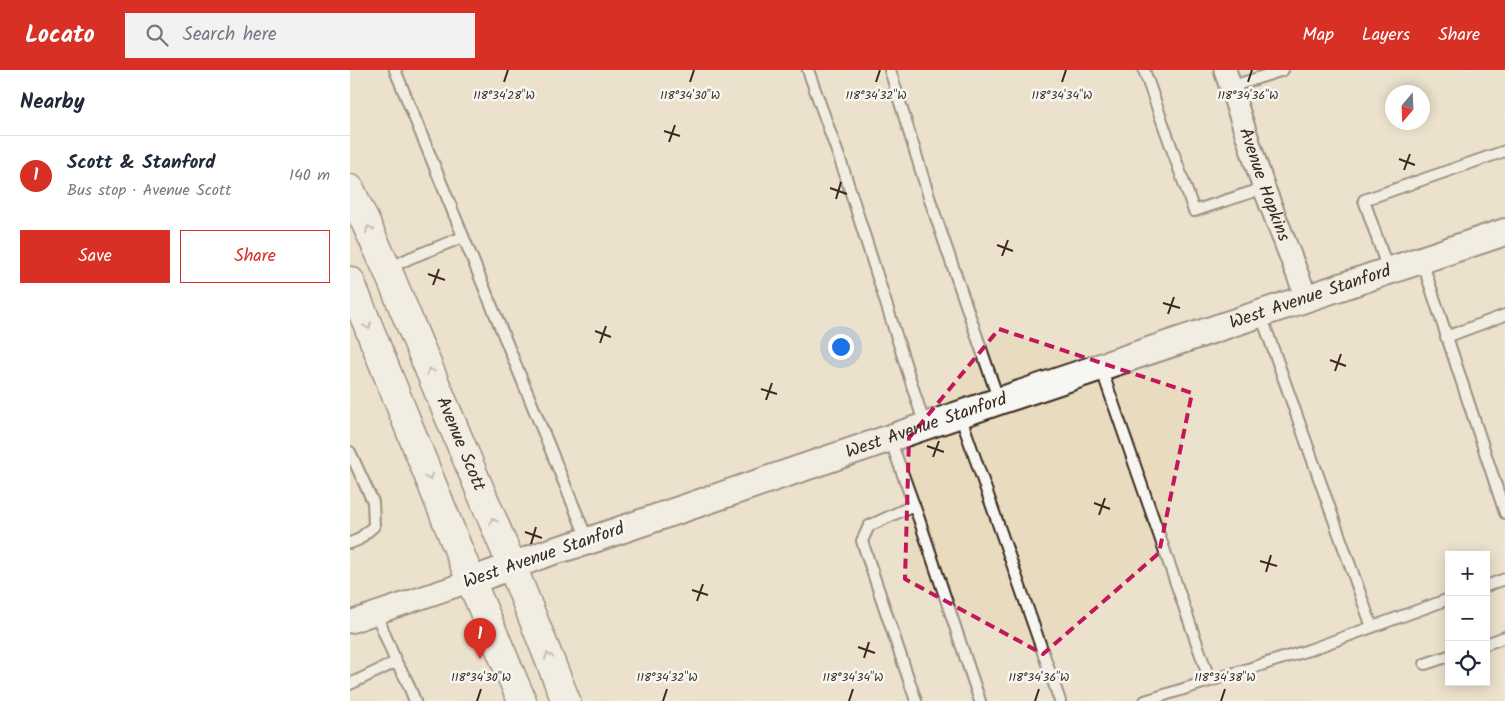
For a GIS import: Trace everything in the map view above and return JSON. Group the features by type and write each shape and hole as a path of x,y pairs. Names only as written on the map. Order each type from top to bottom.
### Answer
{"main road":[{"name":"Avenue Scott","path":"350,189 388,270 512,566 566,701"},
{"path":"350,281 471,581 522,701"}],"street":[{"name":"Avenue Hopkins","path":"1228,78 1264,188 1307,299"},
{"name":"West Avenue Stanford","path":"350,622 550,552 588,541 1505,232"}],"lane":[{"path":"395,70 462,238 588,541"},
{"path":"808,70 844,171 925,427"},
{"path":"890,70 930,200 999,401"},
{"path":"1144,70 1194,211 1264,188"},
{"path":"1228,78 1284,70"},
{"path":"1389,272 1364,200 1505,151"},
{"path":"388,270 410,258 462,238"},
{"path":"1422,261 1505,513"},
{"path":"1260,314 1372,627"},
{"path":"1446,337 1505,315"},
{"path":"1101,367 1210,681"},
{"path":"960,415 1060,701"},
{"path":"890,439 980,701"},
{"path":"350,452 373,502 374,526 358,540 350,543"},
{"path":"914,505 869,526 862,541 916,701"},
{"path":"1490,585 1505,579"},
{"path":"1145,701 1309,650 1445,600"},
{"path":"376,613 396,662 406,679 415,701"},
{"path":"1490,643 1505,637"},
{"path":"1425,664 1445,657"},
{"path":"350,684 396,662"}],"highlighted area":[{"path":"999,329 1192,393 1159,553 1043,654 905,579 909,438"}],"shaded area":[{"path":"350,70 1505,70 1505,701 350,701"}],"place":[{"name":"Scott & Stanford","path":"480,659"}]}
